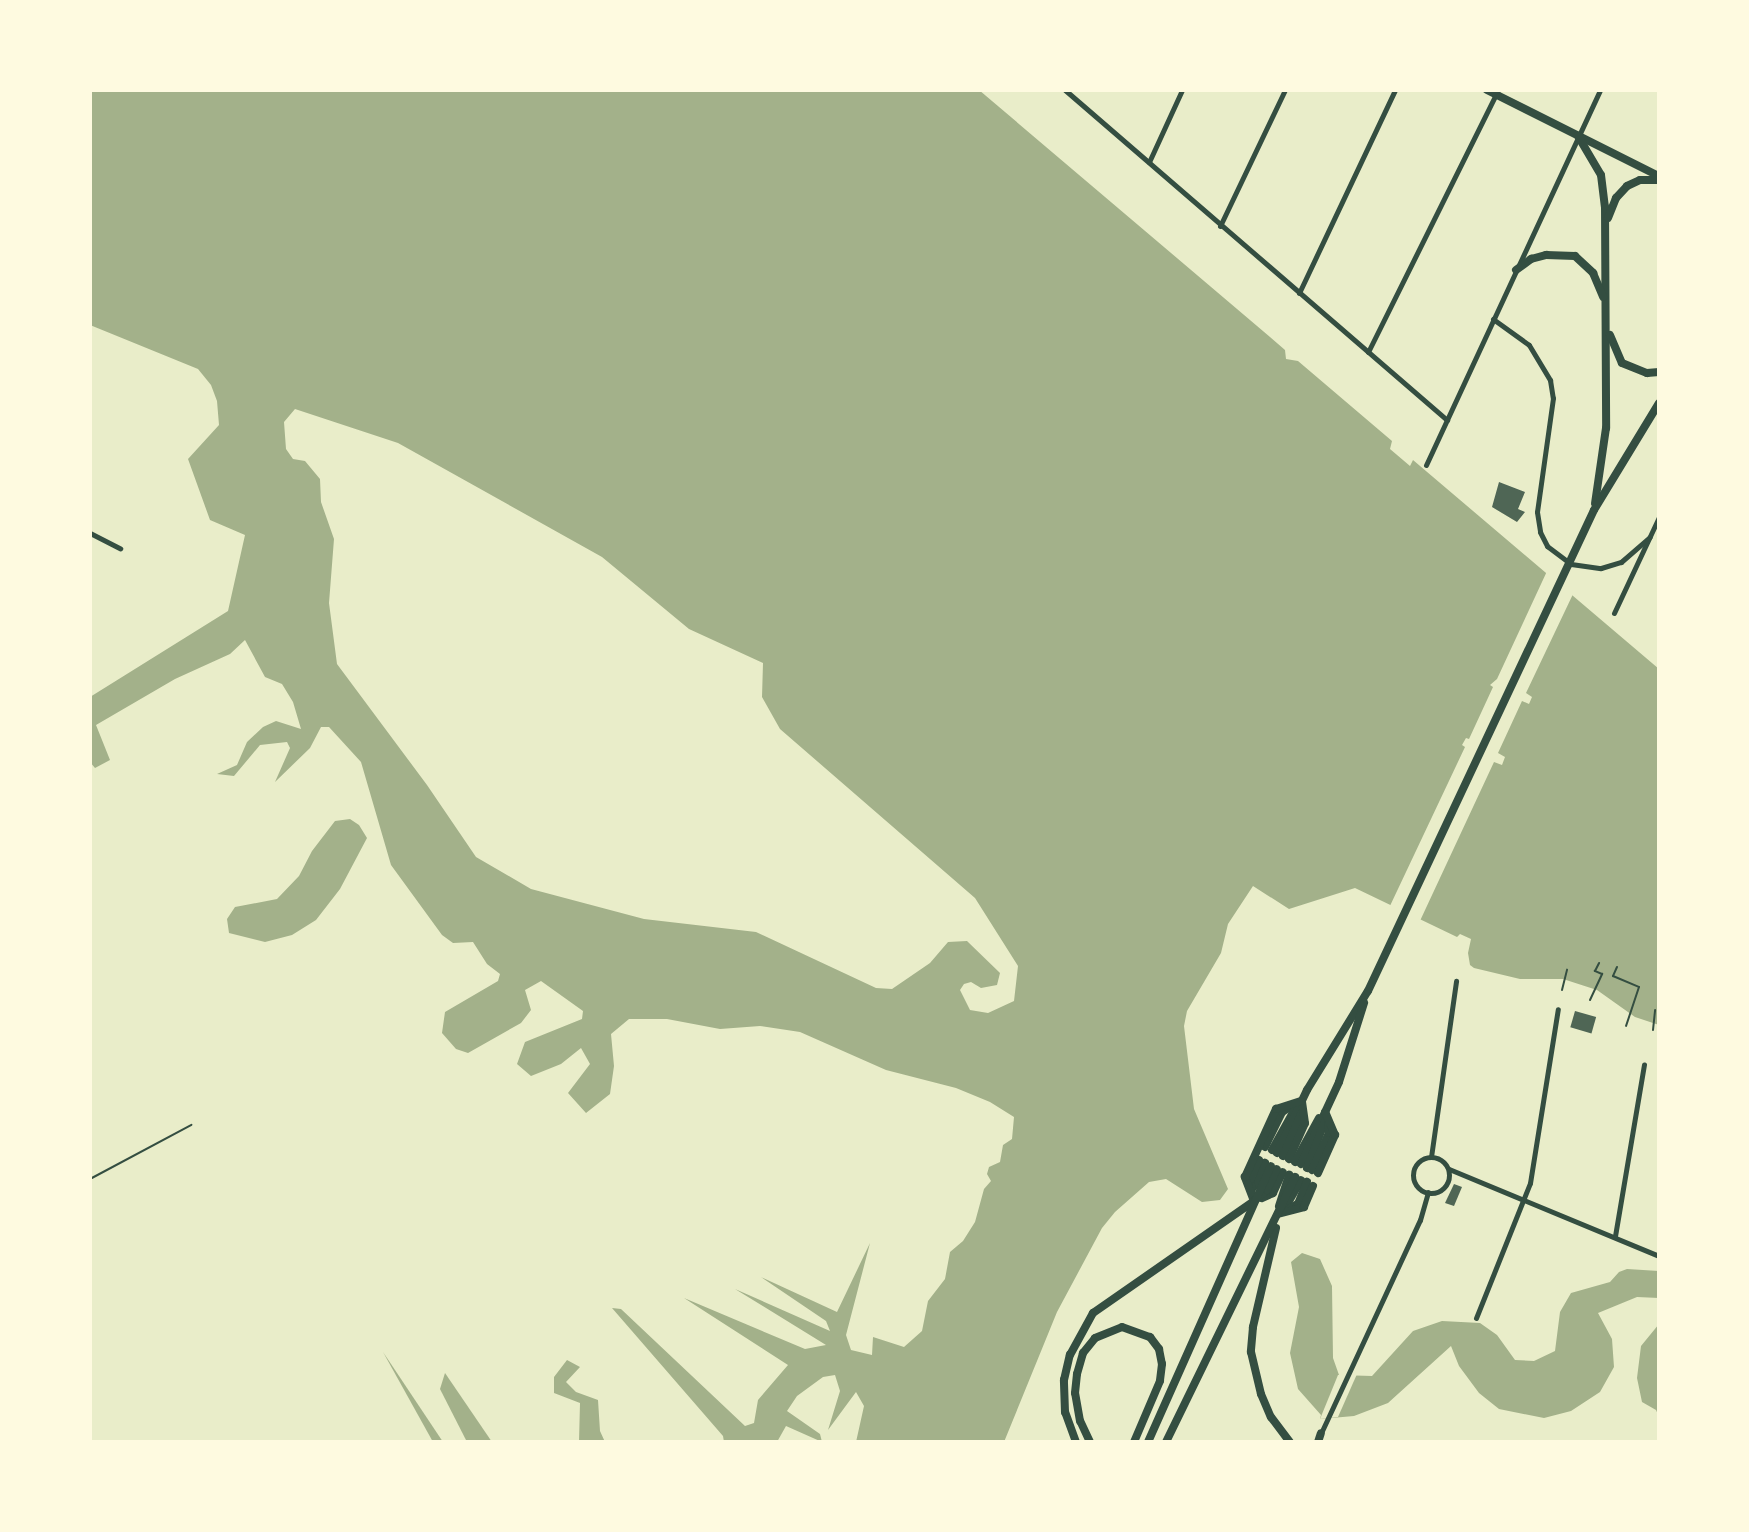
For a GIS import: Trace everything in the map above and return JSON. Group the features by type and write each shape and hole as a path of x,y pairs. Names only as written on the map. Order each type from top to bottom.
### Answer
{"highway":[{"path":"1493,91 1659,178"},
{"path":"1578,136 1601,175 1606,237 1608,327 1604,457 1594,510"},
{"path":"1606,237 1609,212 1616,198 1640,180 1659,178"},
{"path":"1516,270 1538,257 1559,253 1575,256 1593,273 1606,304"},
{"path":"1608,327 1622,363 1647,373 1659,372"},
{"path":"1292,1160 1302,1101 1368,991 1594,510 1659,403"},
{"path":"1292,1160 1325,1112 1347,1060 1368,991"},
{"path":"1254,1201 1245,1177 1276,1109 1302,1101"},
{"path":"1292,1160 1335,1135 1325,1112"},
{"path":"1076,1442 1065,1412 1064,1380 1070,1355 1093,1313 1254,1201 1273,1193 1286,1173"},
{"path":"1148,1442 1254,1201 1256,1184 1286,1173"},
{"path":"1286,1173 1253,1327 1251,1352 1261,1394 1271,1417 1290,1442"},
{"path":"1166,1442 1278,1214 1298,1204 1286,1173"},
{"path":"1090,1442 1080,1421 1075,1393 1077,1374 1083,1353 1095,1338 1122,1327 1150,1337 1159,1349 1162,1364 1160,1381 1134,1442"}],"street":[{"path":"1065,90 1447,420"},
{"path":"1076,100 1081,90"},
{"path":"1149,162 1182,90"},
{"path":"1220,226 1285,90"},
{"path":"1299,293 1395,90"},
{"path":"1426,465 1600,90"},
{"path":"1368,352 1493,91"},
{"path":"1493,319 1529,345 1542,361 1550,380 1553,398 1537,512 1540,532 1553,552 1566,561 1592,568 1611,566 1632,555 1650,537"},
{"path":"1614,613 1659,517"},
{"path":"90,533 120,548"},
{"path":"1431,1157 1456,981"},
{"path":"1476,1318 1525,1199 1558,1009"},
{"path":"1615,1236 1644,1064"},
{"path":"1449,1169 1444,1187 1428,1192 1418,1187 1413,1176 1416,1165 1431,1157 1442,1161 1449,1169 1659,1256"},
{"path":"1320,1437 1420,1220 1428,1192"}],"lane":[{"path":"90,1179 191,1125"}],"path":[{"path":"1599,963 1595,971 1602,974"},
{"path":"1590,1000 1605,967"},
{"path":"1617,967 1613,976 1639,987 1626,1026"},
{"path":"1562,990 1567,970"},
{"path":"1653,1030 1655,1010"}],"shaded area":[{"path":"90,90 979,90 1285,350 1286,359 1298,361 1392,441 1390,449 1410,466 1413,460 1659,669 1659,1025 1635,1017 1597,990 1563,979 1520,979 1474,968 1470,965 1468,953 1471,939 1460,934 1457,937 1355,888 1289,909 1253,886 1228,924 1221,953 1187,1011 1184,1026 1194,1109 1228,1189 1220,1200 1202,1202 1166,1179 1149,1182 1115,1212 1102,1228 1057,1312 1004,1442 856,1442 864,1406 856,1392 828,1430 840,1391 835,1375 823,1377 797,1396 787,1411 820,1434 822,1442 786,1426 777,1442 724,1442 723,1436 612,1308 621,1309 745,1426 754,1423 758,1400 788,1365 684,1298 805,1349 826,1345 735,1289 830,1331 826,1321 761,1277 837,1312 870,1243 846,1335 851,1350 872,1355 873,1337 904,1347 922,1331 928,1301 945,1279 950,1252 963,1241 975,1222 984,1189 991,1181 987,1174 989,1167 1000,1162 1003,1145 1012,1139 1014,1117 990,1102 956,1088 886,1070 800,1032 760,1026 720,1029 667,1019 629,1019 611,1034 614,1066 610,1094 586,1113 568,1093 590,1064 581,1048 561,1064 531,1076 517,1064 525,1042 582,1019 583,1011 541,981 525,990 531,1010 521,1023 468,1053 456,1049 442,1033 445,1012 498,981 500,974 487,964 473,942 453,943 442,935 391,865 361,762 329,727 321,727 310,748 275,782 290,748 287,742 260,745 234,776 217,774 237,765 247,742 263,727 276,721 301,729 293,702 282,684 265,677 245,640 230,654 175,679 96,725 110,760 95,768 90,762 90,697 228,611 245,535 210,520 188,459 219,425 217,401 211,385 198,369 90,325","holes":["295,409 398,443 602,557 689,629 763,663 762,697 780,729 975,898 1018,966 1014,1001 988,1013 970,1010 960,990 964,984 971,982 981,988 997,985 1000,973 967,941 948,942 930,963 892,989 876,988 756,932 644,919 531,889 476,857 337,664 329,603 334,539 321,502 320,479 305,461 293,459 286,449 284,422"]},
{"path":"350,819 359,825 367,838 340,889 316,920 292,935 265,942 229,933 227,919 235,907 277,899 299,876 312,851 335,821"},
{"path":"1302,1253 1320,1259 1332,1286 1333,1358 1339,1375 1372,1376 1413,1331 1442,1321 1480,1323 1497,1335 1515,1360 1534,1361 1555,1351 1560,1312 1571,1293 1610,1282 1619,1272 1627,1269 1659,1271 1659,1298 1637,1297 1598,1313 1612,1339 1614,1367 1600,1392 1571,1411 1544,1418 1499,1409 1479,1393 1459,1366 1451,1346 1388,1403 1354,1416 1320,1419 1321,1415 1298,1389 1290,1353 1299,1307 1291,1262"},
{"path":"1659,1324 1659,1417 1656,1410 1642,1402 1637,1378 1641,1346"},
{"path":"383,1352 443,1442 433,1442"},
{"path":"567,1360 580,1367 566,1382 576,1392 598,1400 600,1431 605,1442 579,1442 580,1403 554,1393 554,1377"},
{"path":"445,1373 492,1442 467,1442 440,1389"}],"pier":[{"path":"1548,569 1574,592 1526,693 1532,697 1529,704 1522,701 1498,753 1505,757 1502,765 1494,762 1419,923 1389,908 1465,747 1462,745 1466,738 1469,739 1493,687 1490,685 1497,679"},
{"path":"1357,1374 1338,1417 1320,1419 1338,1375"}],"building":[{"path":"1499,482 1525,492 1518,509 1525,512 1517,522 1492,507"},
{"path":"1575,1011 1596,1017 1591,1033 1570,1027"},
{"path":"1454,1184 1462,1187 1454,1206 1445,1203"}]}
